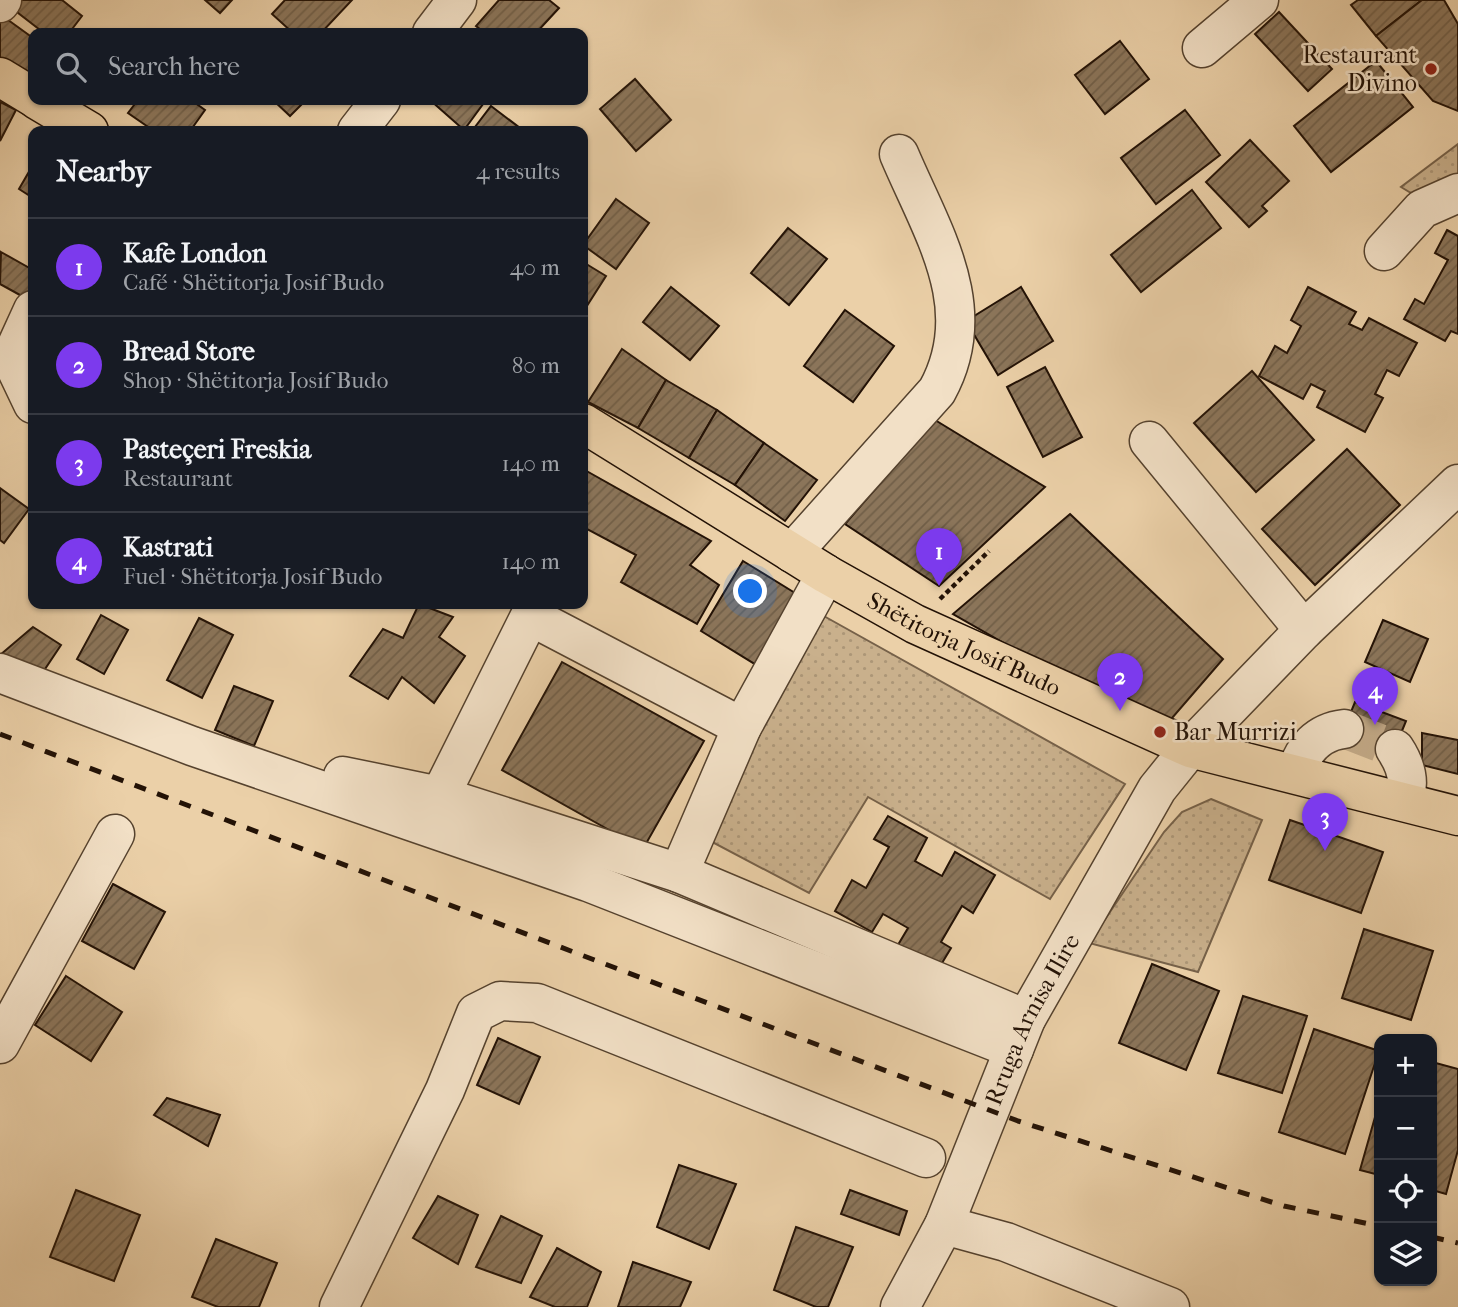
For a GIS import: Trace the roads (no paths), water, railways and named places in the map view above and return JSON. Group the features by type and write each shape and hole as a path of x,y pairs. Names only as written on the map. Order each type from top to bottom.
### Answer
{"main road":[{"path":"0,77 28,94"},
{"path":"46,105 81,126"},
{"name":"Shëtitorja Josif Budo","path":"588,426 826,574 915,624 1190,748 1458,816"}],"street":[{"path":"436,28 457,0"},
{"path":"1202,48 1259,0"},
{"path":"361,126 377,105"},
{"path":"792,553 937,391 950,368 956,297 948,267 899,154"},
{"path":"1384,251 1422,209 1458,193"},
{"path":"28,321 11,358 28,394"},
{"path":"1149,441 1304,630"},
{"name":"Rruga Arnisa Ilire","path":"901,1307 944,1225 1020,1034 1157,789 1190,748 1304,630 1458,484"},
{"path":"679,873 742,727 826,574"},
{"path":"440,796 530,616 742,727"},
{"path":"0,673 192,746 1020,1034"},
{"path":"1296,773 1300,759 1311,744 1333,731 1344,729"},
{"path":"1395,749 1405,766 1407,779 1406,794 1402,801"},
{"path":"327,773 440,796 679,873 1020,1034"},
{"path":"0,1044 115,834"},
{"path":"339,1307 445,1090 476,1013 500,1001 537,1003 926,1158"},
{"path":"944,1225 1006,1242 1170,1307"}],"tunnel":[{"path":"1344,729 1395,749"}],"railway":[{"path":"0,734 1018,1121 1284,1206 1374,1225"},
{"path":"1437,1238 1458,1243"}],"place":[{"name":"Restaurant Divino","path":"1431,69"},
{"name":"Kafe London","path":"939,586"},
{"name":"Bread Store","path":"1120,711"},
{"name":"Kastrati","path":"1375,725"},
{"name":"Bar Murrizi","path":"1160,732"},
{"name":"Pasteçeri Freskia","path":"1325,851"}]}
